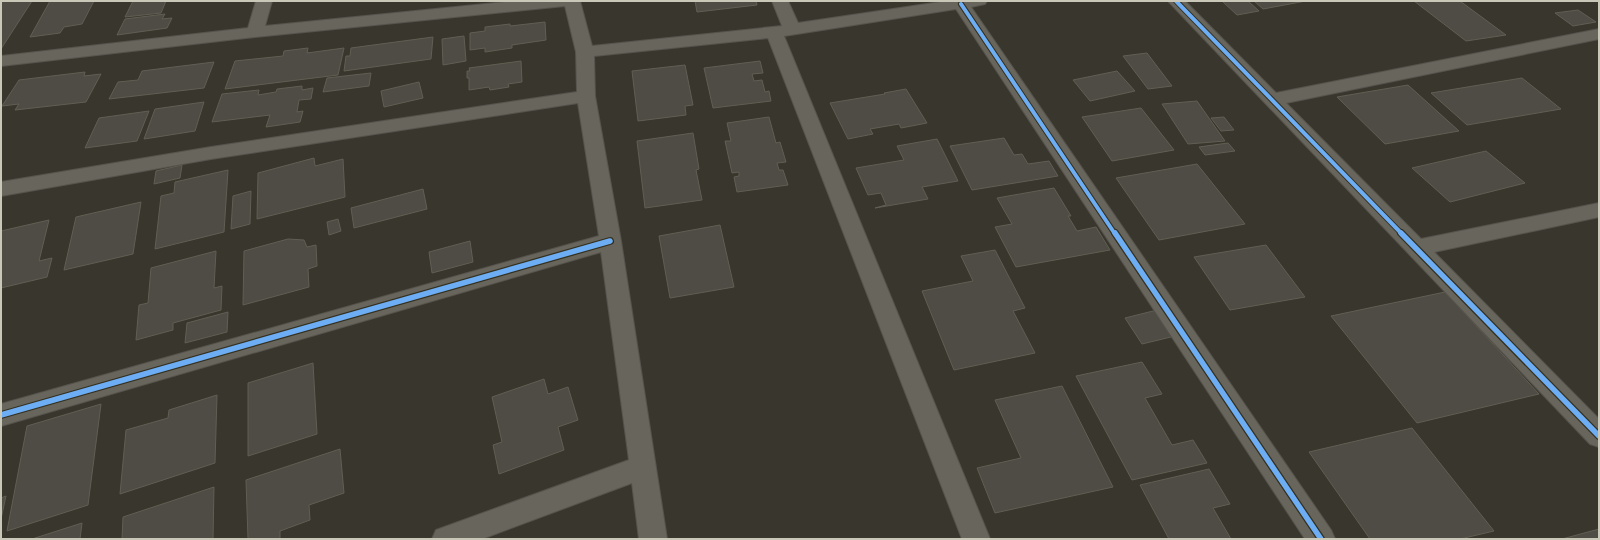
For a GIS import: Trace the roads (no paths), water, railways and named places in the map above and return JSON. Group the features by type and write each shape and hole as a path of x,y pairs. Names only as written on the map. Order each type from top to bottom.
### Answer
{"street":[{"path":"255,32 264,1"},
{"path":"1,61 255,32 565,1"},
{"path":"572,1 585,52 586,96 610,241 653,539"},
{"path":"780,1 783,30 976,539"},
{"path":"1176,1 1599,436"},
{"path":"585,52 783,30 970,2 1321,539"},
{"path":"1271,100 1599,34"},
{"path":"1,189 210,153 586,96"},
{"path":"1415,248 1599,210"},
{"path":"1,415 610,241"},
{"path":"446,539 642,467"}]}
